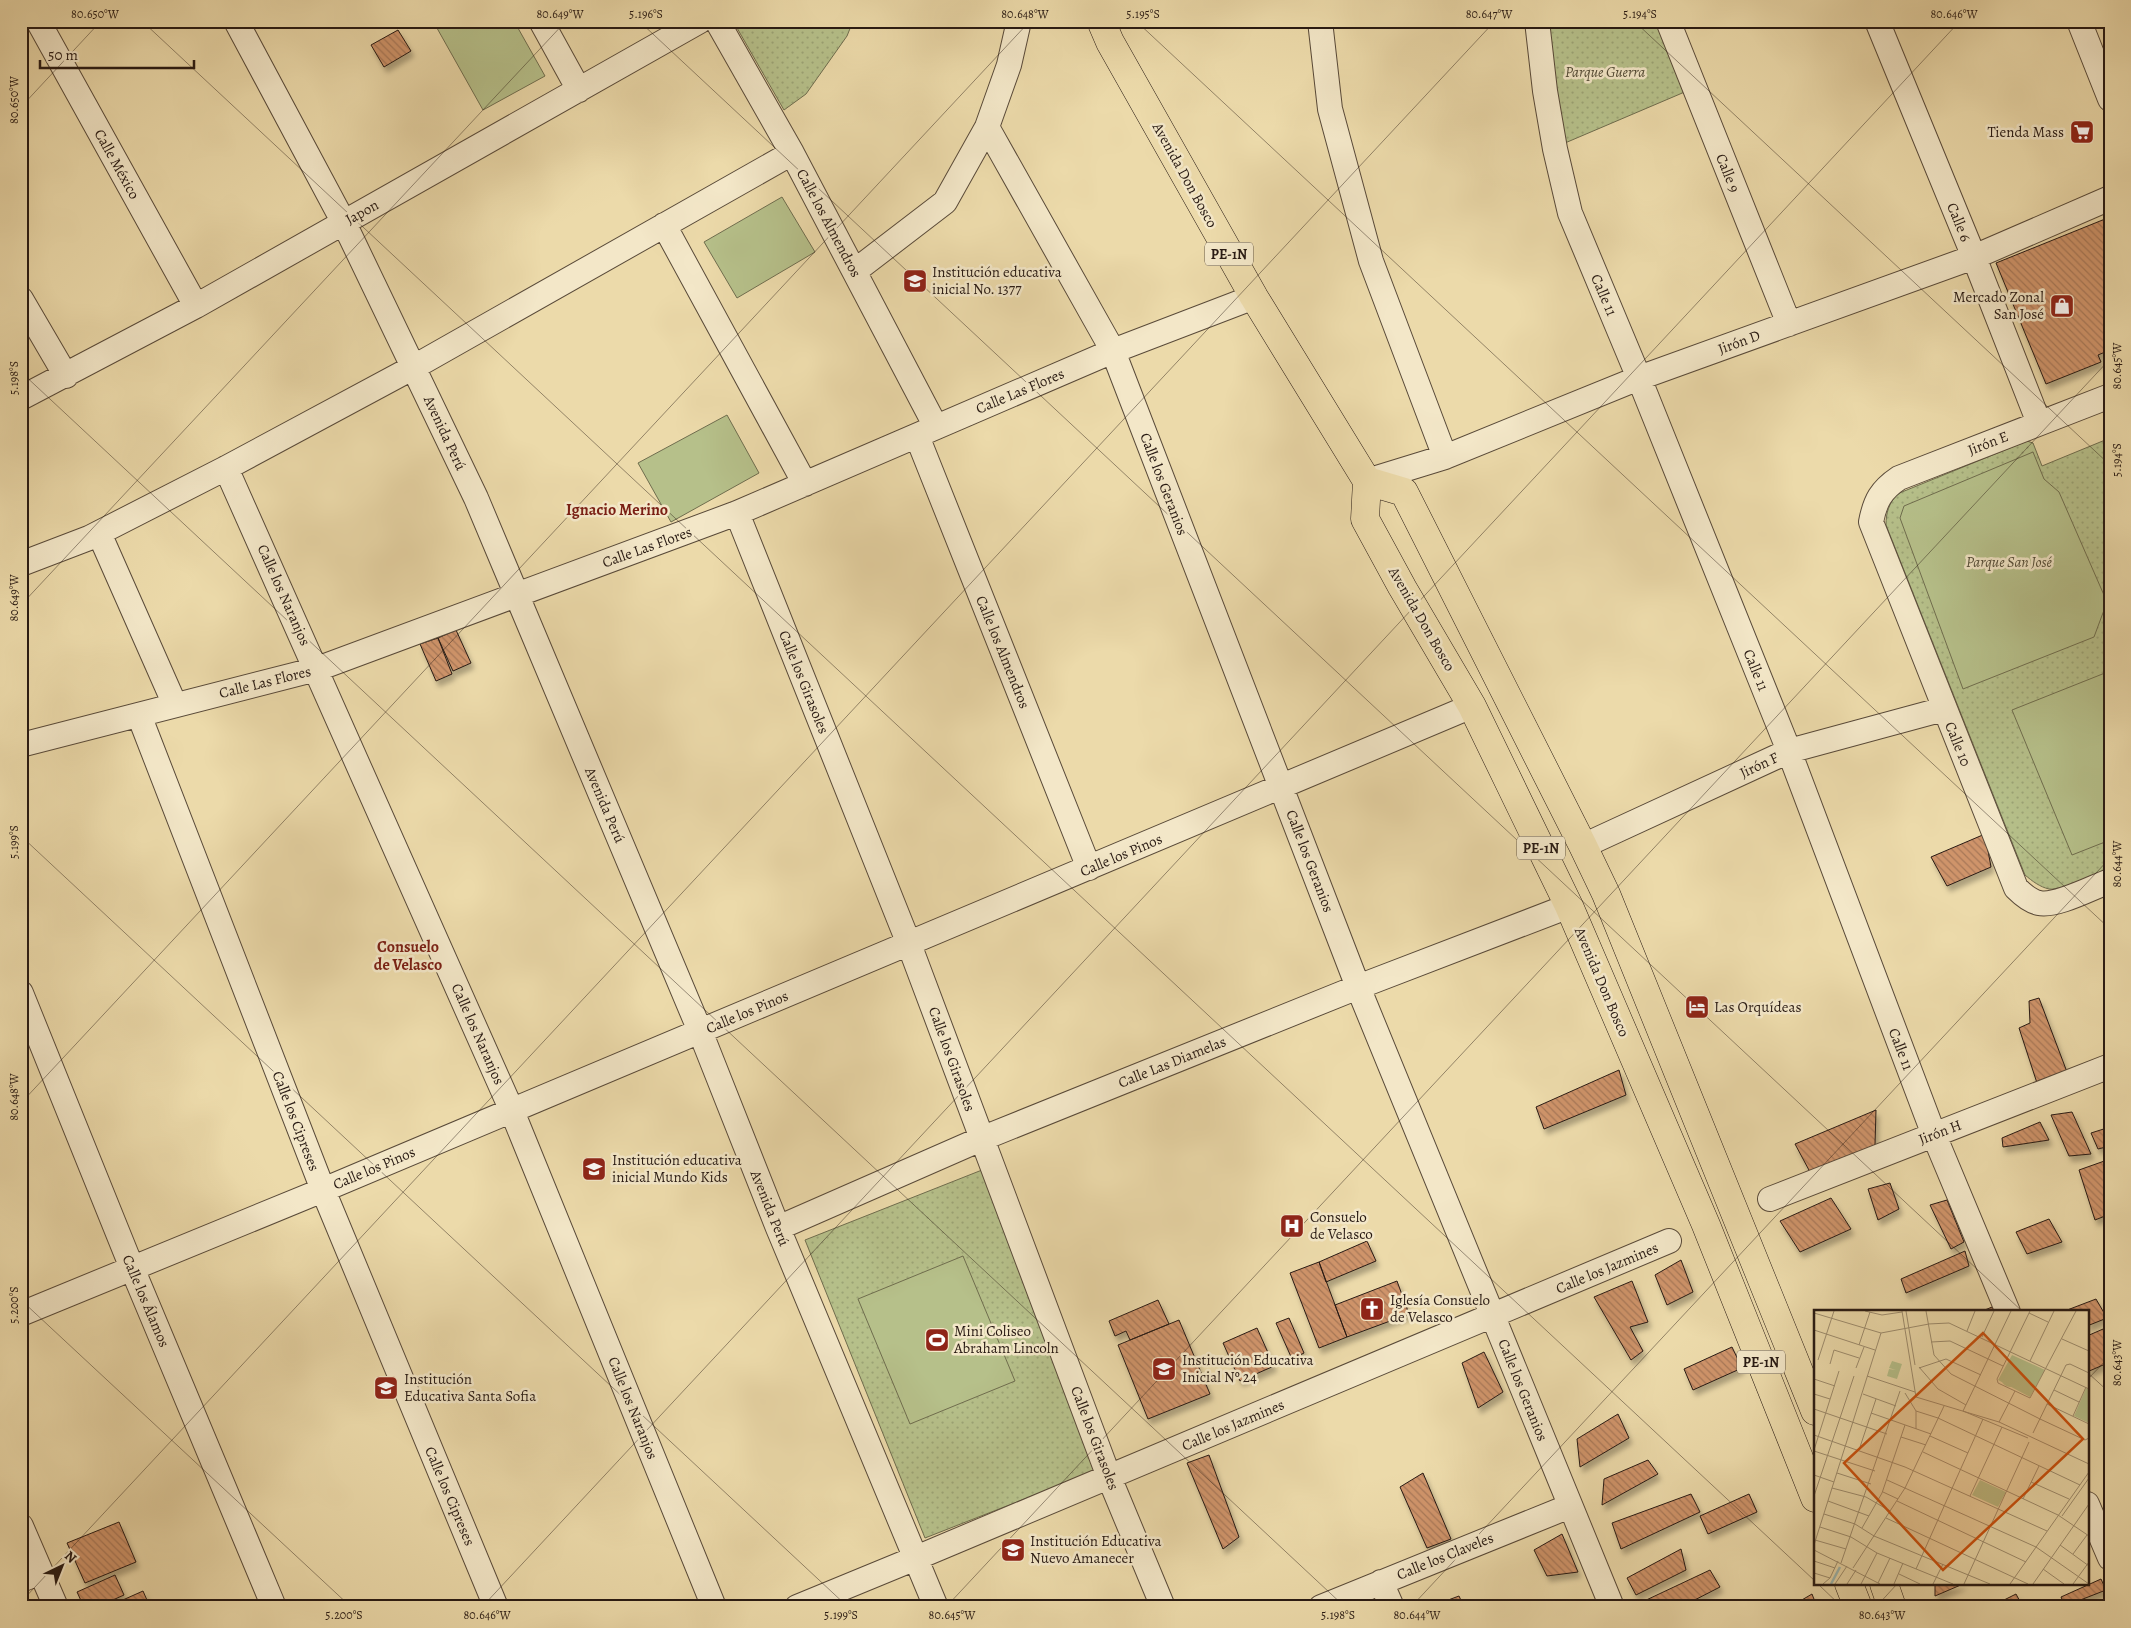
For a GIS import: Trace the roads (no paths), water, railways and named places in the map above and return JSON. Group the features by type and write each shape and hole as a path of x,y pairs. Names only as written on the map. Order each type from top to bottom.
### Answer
{"main road":[{"name":"Avenida Don Bosco","path":"1101,21 1110,42 1254,297 1367,481 1365,519 1402,587 1472,706 1569,906 1706,1226 1814,1496"},
{"name":"PE-1N","path":"1367,481 1404,492 1583,846 1606,894 1814,1408"},
{"path":"1706,1226 1736,1212"},
{"path":"1850,1586 1858,1607"},
{"path":"1885,1586 1892,1607"}],"street":[{"name":"Calle México","path":"38,21 196,306"},
{"name":"Avenida Perú","path":"236,21 344,223 476,498 700,1031 778,1228 936,1607"},
{"path":"541,21 579,90"},
{"name":"Japon","path":"21,398 196,306 700,21"},
{"name":"Calle los Almendros","path":"717,21 792,153 854,271 927,432 1089,868"},
{"path":"854,271 946,202 987,127 1009,65 1019,21"},
{"path":"1320,21 1330,109 1371,261 1444,457"},
{"name":"Calle 11","path":"1537,21 1545,91 1555,149 1570,213 1639,378 1789,751 1934,1135 2007,1310"},
{"name":"Calle 9","path":"1668,21 1788,324"},
{"name":"Calle 6","path":"1877,21 1974,257 2039,423"},
{"path":"2082,22 2110,99"},
{"name":"Calle los Geranios","path":"987,127 1112,351 1358,987 1612,1607"},
{"path":"21,564 99,533 226,468 414,367 792,153"},
{"name":"Jirón D","path":"1367,481 1444,457 1639,378 1974,257 2110,198"},
{"path":"664,225 805,484"},
{"name":"Calle Las Flores","path":"21,745 317,669 737,513 1112,351 1254,297"},
{"path":"21,299 66,376"},
{"name":"Jirón E","path":"1875,503 1889,484 1899,478 2110,396"},
{"name":"Calle los Naranjos","path":"226,468 512,1110 714,1607"},
{"name":"Calle 10","path":"1875,503 1871,522 2016,888 2028,899 2040,904 2053,903 2110,881"},
{"name":"Calle los Girasoles","path":"737,513 909,944 1109,1477 1163,1607"},
{"path":"99,533 175,705"},
{"name":"Calle los Pinos","path":"21,1314 1282,788 1472,706"},
{"name":"Jirón F","path":"1583,846 1789,751 1944,709"},
{"name":"Calle los Cipreses","path":"139,715 322,1190 496,1607"},
{"name":"Calle Las Diamelas","path":"778,1228 981,1139 1358,987 1569,906"},
{"name":"Calle los Álamos","path":"21,993 132,1268 274,1607"},
{"name":"Jirón H","path":"1770,1199 2110,1066"},
{"name":"Calle los Jazmines","path":"797,1607 1669,1241"},
{"name":"Calle los Claveles","path":"1321,1607 1570,1506"},
{"path":"2088,1506 2110,1558"},
{"path":"21,1526 31,1576 56,1607"},
{"path":"1381,1582 1392,1607"}],"place":[{"name":"Tienda Mass","path":"2082,132"},
{"name":"Institución educativa inicial No. 1377","path":"915,281"},
{"name":"Mercado Zonal San José","path":"2062,306"},
{"name":"Las Orquídeas","path":"1697,1007"},
{"name":"Institución educativa inicial Mundo Kids","path":"594,1169"},
{"name":"Consuelo de Velasco","path":"1292,1226"},
{"name":"Iglesía Consuelo de Velasco","path":"1372,1309"},
{"name":"Mini Coliseo Abraham Lincoln","path":"937,1340"},
{"name":"Institución Educativa Inicial Nº 24","path":"1164,1369"},
{"name":"Institución Educativa Santa Sofia","path":"386,1388"},
{"name":"Institución Educativa Nuevo Amanecer","path":"1013,1550"}],"district":[{"name":"Ignacio Merino","path":"617,509"},
{"name":"Consuelo de Velasco","path":"408,955"}],"park label":[{"name":"Parque Guerra","path":"1605,72"},
{"name":"Parque San José","path":"2009,562"}]}
